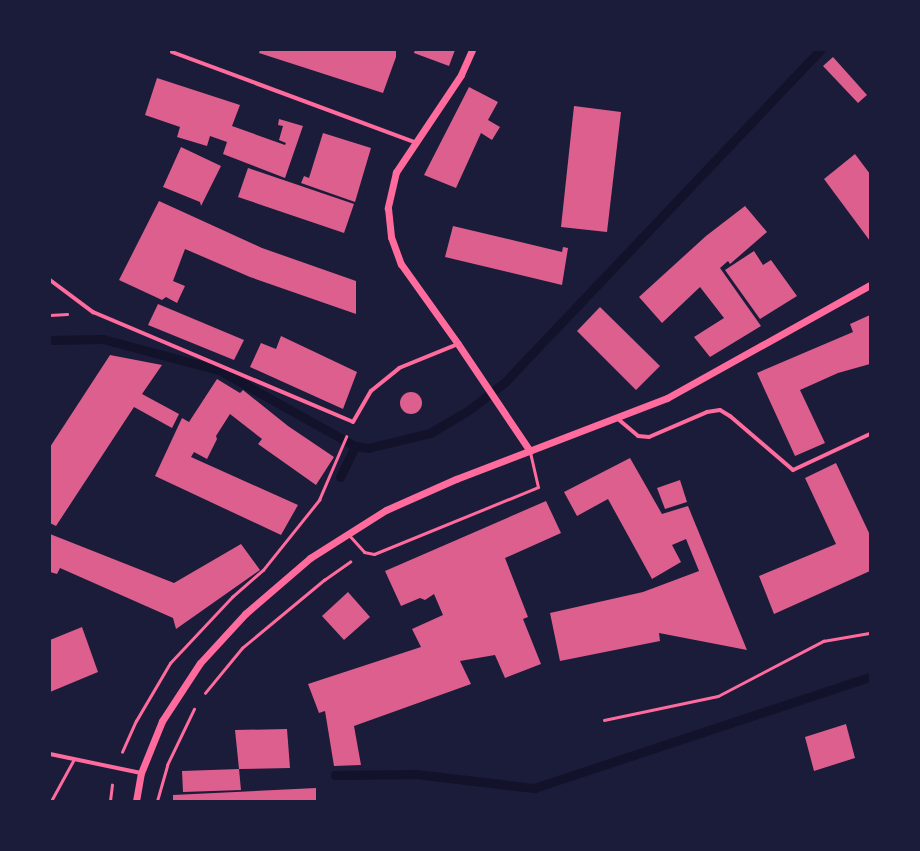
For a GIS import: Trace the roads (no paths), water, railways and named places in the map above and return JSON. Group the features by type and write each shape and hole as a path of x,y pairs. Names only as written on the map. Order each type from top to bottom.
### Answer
{"street":[{"path":"472,50 461,75 414,142 396,172 388,208 391,237 401,264 476,370 530,451"},
{"path":"172,52 414,142"},
{"path":"50,280 93,312 352,422 371,391 399,368 458,344"},
{"path":"136,801 141,774 162,721 200,663 245,614 310,558 347,533 386,510 435,488 667,398 715,373 845,297 870,285"},
{"path":"618,418 638,436 650,437 707,412 720,410 730,416 793,470 870,434"},
{"path":"50,754 141,774"}],"lane":[{"path":"347,533 364,552 374,554 538,487 530,451"},
{"path":"51,801 74,759"}],"waterway":[{"path":"50,340 103,339 219,370 355,446 368,448 430,433 469,410 505,382 820,50"},
{"path":"340,477 355,446"},
{"path":"335,775 416,774 534,788 870,677"}]}
